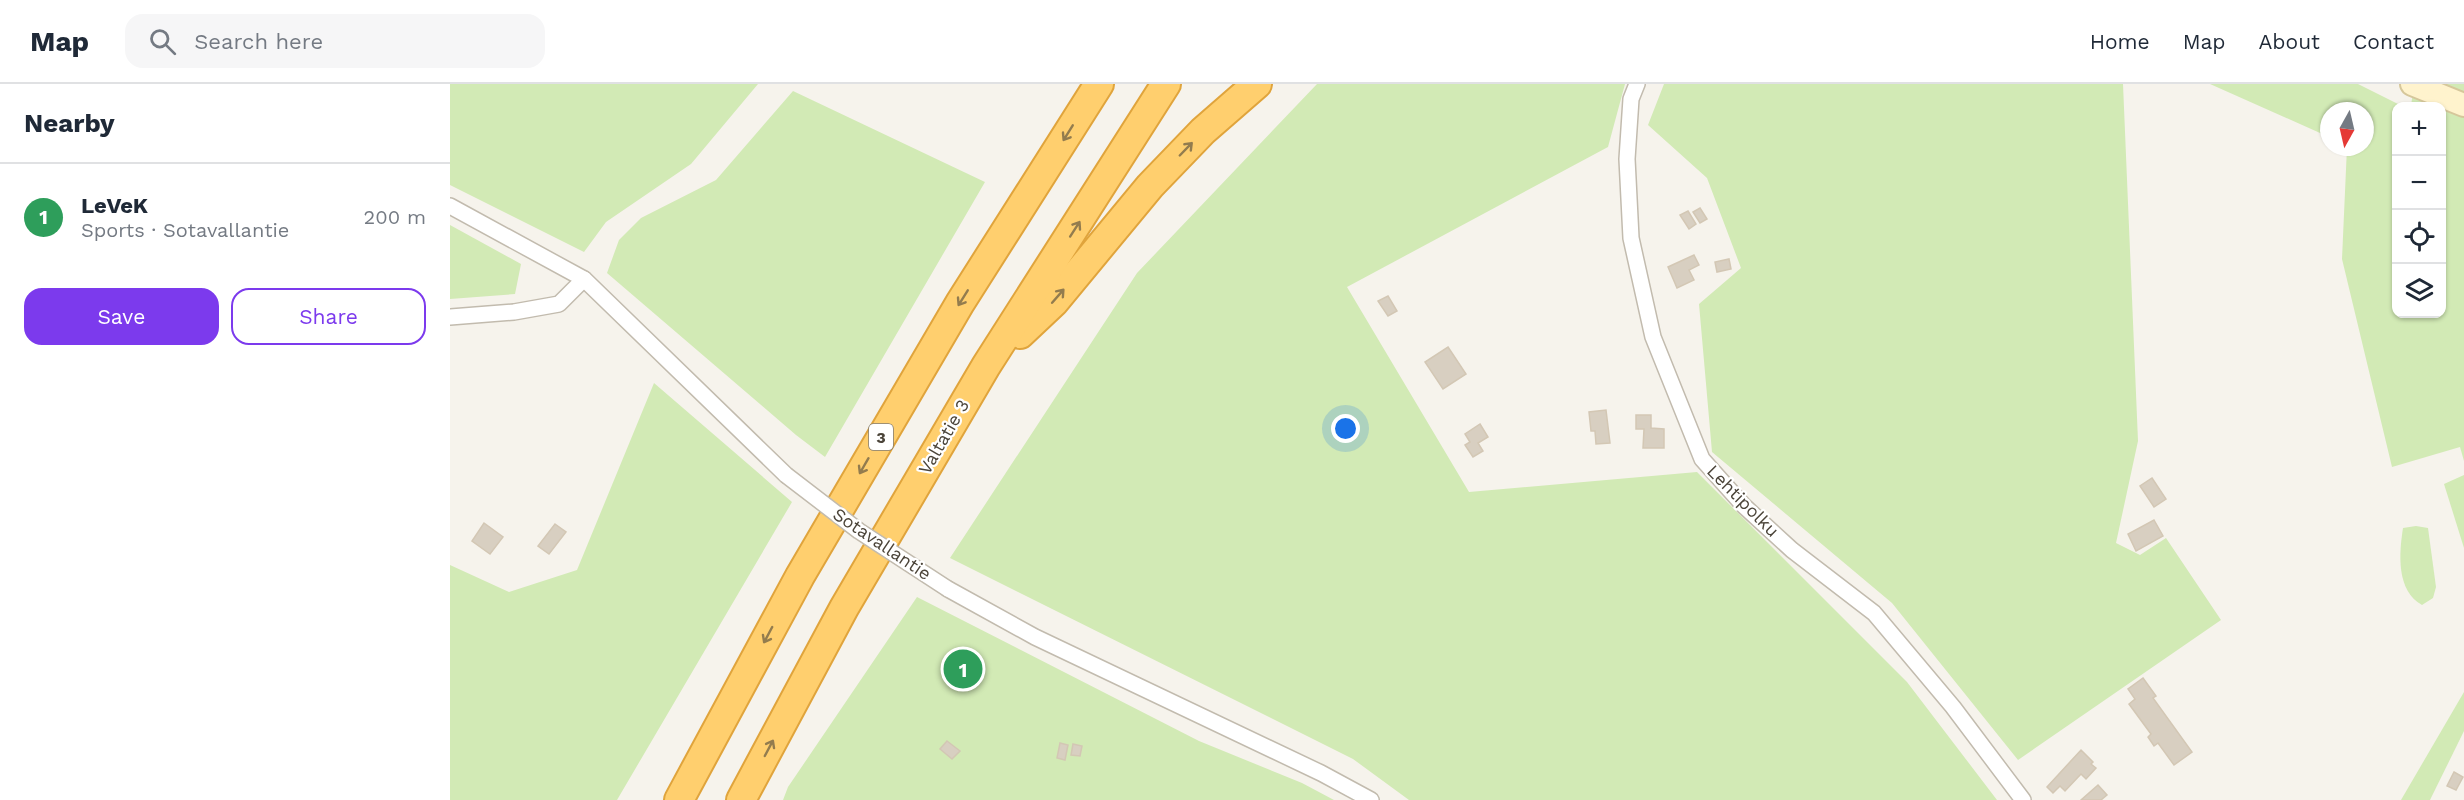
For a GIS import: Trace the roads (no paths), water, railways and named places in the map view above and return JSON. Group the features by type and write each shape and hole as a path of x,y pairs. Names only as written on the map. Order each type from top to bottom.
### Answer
{"highway":[{"name":"3","path":"679,800 800,576 954,313 1099,84"},
{"name":"Valtatie 3","path":"741,800 844,608 986,366 1166,84"},
{"path":"986,366 1054,302 1157,178 1203,131 1257,84"}],"street":[{"name":"Lehtipolku","path":"1638,84 1631,99 1627,159 1631,238 1653,337 1702,459 1744,506 1792,550 1874,613 1953,707 2023,800"},
{"path":"2412,84 2464,105"},
{"name":"Sotavallantie","path":"450,206 584,279 786,475 859,531 948,589 1035,637 1321,773 1371,800"},
{"path":"450,317 514,312 559,304 584,279"}],"place":[{"name":"LeVeK","path":"963,669"}]}
